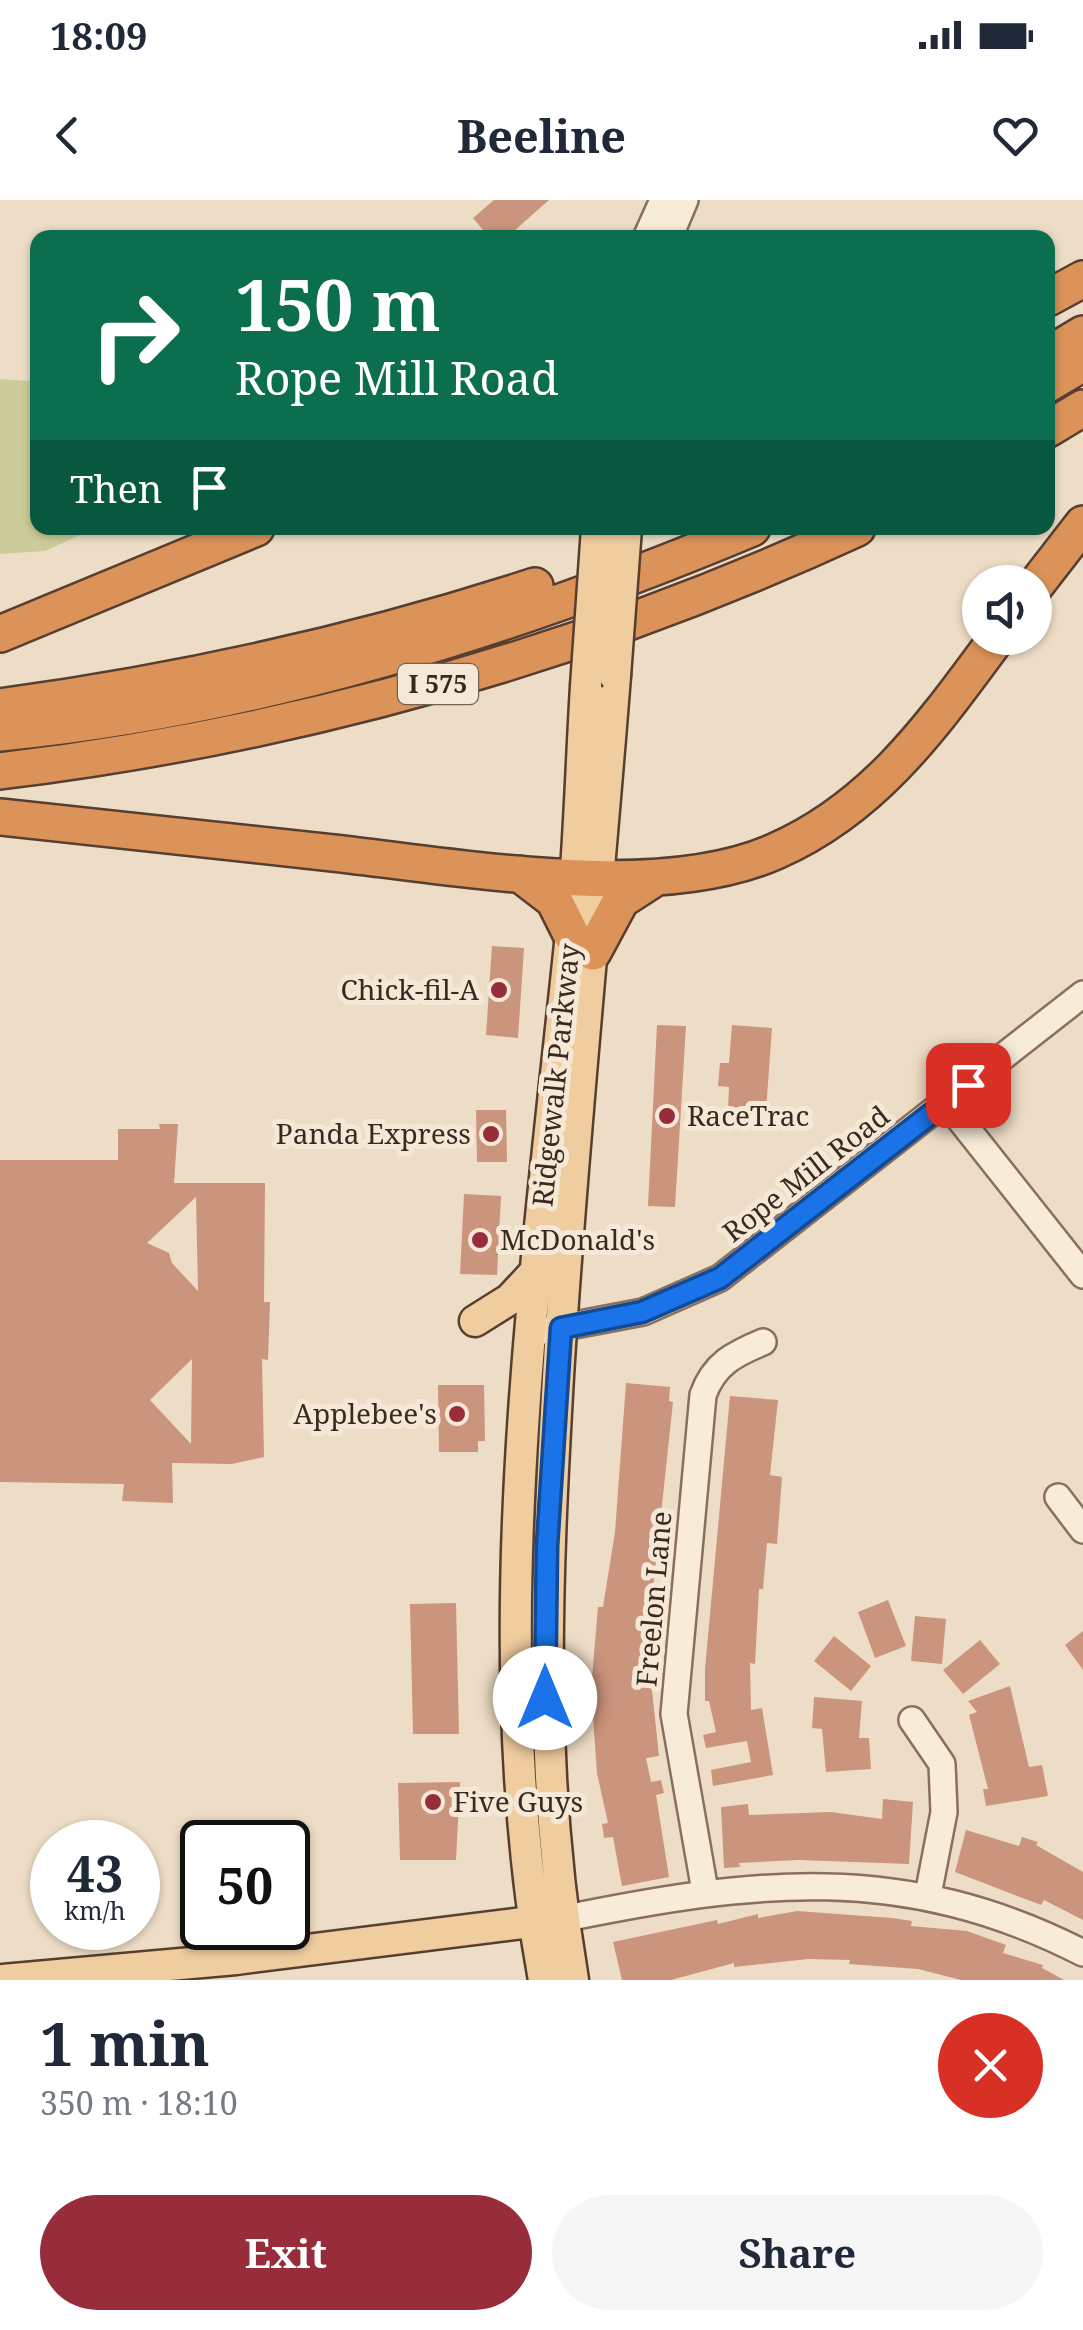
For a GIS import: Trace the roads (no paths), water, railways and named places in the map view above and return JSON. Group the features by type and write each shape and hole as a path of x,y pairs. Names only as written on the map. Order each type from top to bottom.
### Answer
{"highway":[{"path":"1055,294 1083,279"},
{"path":"1055,351 1083,334"},
{"path":"1055,380 1083,363"},
{"path":"1055,425 1083,408"},
{"path":"1051,565 1083,524"},
{"path":"0,634 239,535"},
{"name":"I 575","path":"0,708 192,677 380,634 534,587 677,535"},
{"path":"0,732 258,691 425,647 563,602 734,535"},
{"name":"I 575","path":"0,772 204,740 438,684 577,641 705,594 841,535"},
{"path":"0,817 520,874 655,878 720,870 774,853 836,818 870,793 914,748 984,655"},
{"path":"0,753 438,684"},
{"path":"520,874 554,900 582,943 621,900 655,878"}],"main road":[{"name":"Ridgewalk Parkway","path":"597,535 601,680"},
{"name":"Ridgewalk Parkway","path":"544,1980 550,1809 544,1663 547,1330 601,680 625,535"},
{"name":"Ridgewalk Parkway","path":"547,1330 537,1270 582,943"},
{"path":"475,1321 510,1299 537,1270"},
{"name":"Ridgewalk Parkway","path":"548,1920 573,1980"},
{"path":"4,1980 236,1959 548,1920"}],"street":[{"path":"650,230 663,200"},
{"path":"672,230 685,200"},
{"name":"Rope Mill Road","path":"547,1330 642,1312 720,1278 1083,994"},
{"path":"946,1102 1083,1275"},
{"name":"Freelon Lane","path":"705,1891 674,1714 703,1395 709,1377 728,1357 763,1342"},
{"path":"1058,1497 1083,1530"},
{"path":"912,1720 942,1764 944,1812 928,1894"},
{"path":"548,1920 705,1891 810,1885 928,1894 1030,1926 1083,1953"}],"place":[{"name":"Chick-fil-A","path":"499,990"},
{"name":"RaceTrac","path":"667,1116"},
{"name":"Panda Express","path":"491,1134"},
{"name":"McDonald's","path":"480,1240"},
{"name":"Applebee's","path":"457,1414"},
{"name":"Five Guys","path":"433,1802"}]}
